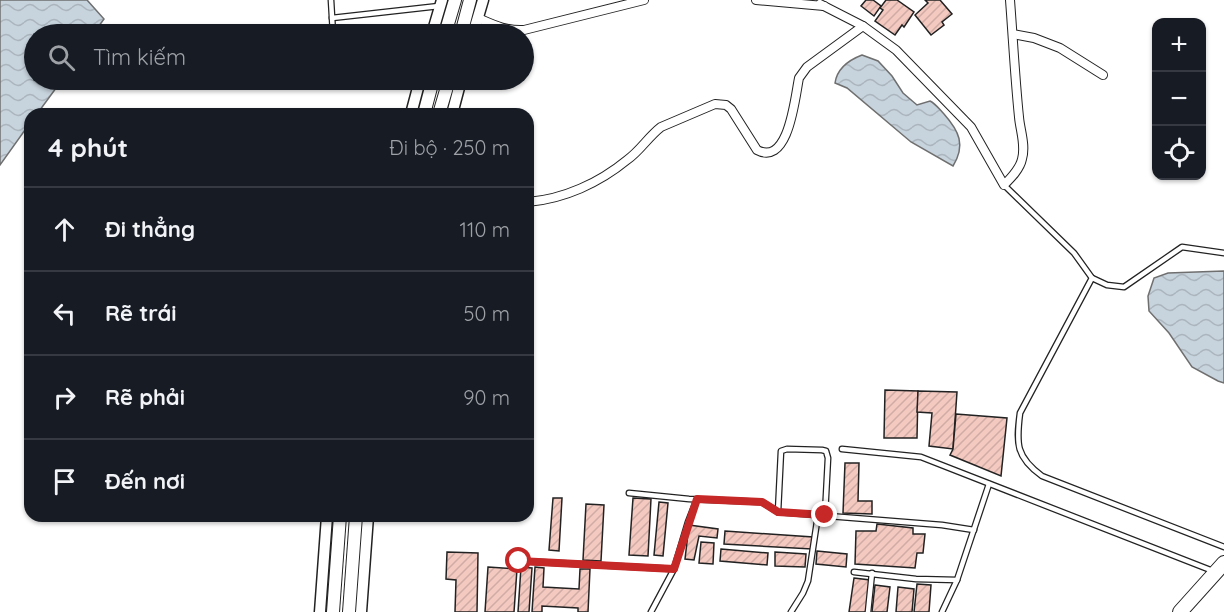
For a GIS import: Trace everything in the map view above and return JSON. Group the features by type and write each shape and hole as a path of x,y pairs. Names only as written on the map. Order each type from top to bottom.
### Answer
{"highway":[{"path":"1179,612 1220,567"}],"main road":[{"path":"449,24 455,0"},
{"path":"464,24 470,0"},
{"path":"426,108 430,90"},
{"path":"441,108 445,90"},
{"path":"333,612 340,522"},
{"path":"348,612 356,522"}],"street":[{"path":"476,24 483,0"},
{"path":"534,28 644,0"},
{"path":"756,0 824,6"},
{"path":"815,0 862,26 896,50 971,127 1004,185 1015,173 1022,160 1023,148 1010,0"},
{"path":"435,24 441,3"},
{"path":"478,18 492,24"},
{"path":"534,201 556,198 579,190 627,160 661,127 715,104 726,105 730,109 757,150 763,153 776,149 787,134 802,72 862,26"},
{"path":"1013,34 1034,38 1060,48 1103,75"},
{"path":"413,108 417,90"},
{"path":"454,108 458,90"},
{"path":"320,612 327,522"},
{"path":"361,612 368,522"}],"lane":[{"path":"331,0 332,24"},
{"path":"332,18 441,3"},
{"path":"1004,185 1074,253 1092,278 1107,285 1124,286 1182,247 1224,253"},
{"path":"1092,278 1020,413 1018,444 1022,456 1030,467 1042,476 1224,546"},
{"path":"778,512 781,451 787,449 822,450 828,453 825,515"},
{"path":"842,449 921,457 989,484 1220,567"},
{"path":"942,612 957,580 989,484"},
{"path":"629,493 762,502 778,512 942,525 974,530"},
{"path":"651,612 674,569 697,499"},
{"path":"791,612 808,581 818,514"},
{"path":"519,561 674,569"},
{"path":"854,572 916,579 957,580"},
{"path":"868,612 872,573"}],"water":[{"path":"0,0 87,0 104,19 100,24 24,24 24,90 55,90 41,108 24,108 24,131 0,165"},
{"path":"862,55 878,61 903,93 917,105 930,101 949,120 957,132 960,145 953,166 911,142 847,88 835,83 838,73 844,66"},
{"path":"1224,271 1224,383 1192,367 1169,333 1149,311 1148,296 1154,278 1168,273"}],"building":[{"path":"866,0 873,0 881,6 874,16 861,6"},
{"path":"886,0 897,0 914,12 904,27 902,25 895,35 875,21 883,10 880,8"},
{"path":"925,0 940,0 952,14 942,22 944,25 931,35 915,15 928,3"},
{"path":"885,390 918,391 917,438 884,438"},
{"path":"918,391 957,392 953,449 929,446 932,413 917,412"},
{"path":"956,414 1007,418 1001,476 950,455 953,449"},
{"path":"845,463 859,463 858,501 872,501 872,514 843,513"},
{"path":"553,498 562,498 559,551 549,550"},
{"path":"633,498 651,499 648,556 629,555"},
{"path":"659,502 668,503 663,556 654,555"},
{"path":"586,504 604,505 601,561 583,560"},
{"path":"877,524 913,528 913,534 925,534 923,553 917,553 915,568 855,564 856,531 876,531"},
{"path":"689,525 718,529 717,538 699,536 694,560 685,559"},
{"path":"725,531 813,537 812,549 724,544"},
{"path":"701,542 714,543 713,564 699,563"},
{"path":"721,549 768,553 767,565 720,561"},
{"path":"817,551 847,554 846,567 816,564"},
{"path":"447,552 478,553 477,612 455,612 456,580 446,579"},
{"path":"775,552 806,554 805,567 775,566"},
{"path":"488,567 517,569 514,612 485,612"},
{"path":"521,567 532,568 529,612 518,612"},
{"path":"535,567 544,568 543,587 579,589 580,569 590,569 588,612 578,612 578,608 542,606 542,612 532,612"},
{"path":"854,578 870,580 866,612 849,612"},
{"path":"917,584 931,585 929,612 914,612"},
{"path":"875,585 890,587 887,612 872,612"},
{"path":"898,587 914,589 912,612 896,612"}],"route":[{"path":"519,561 674,569 697,499 762,502 778,512 825,515"}]}
